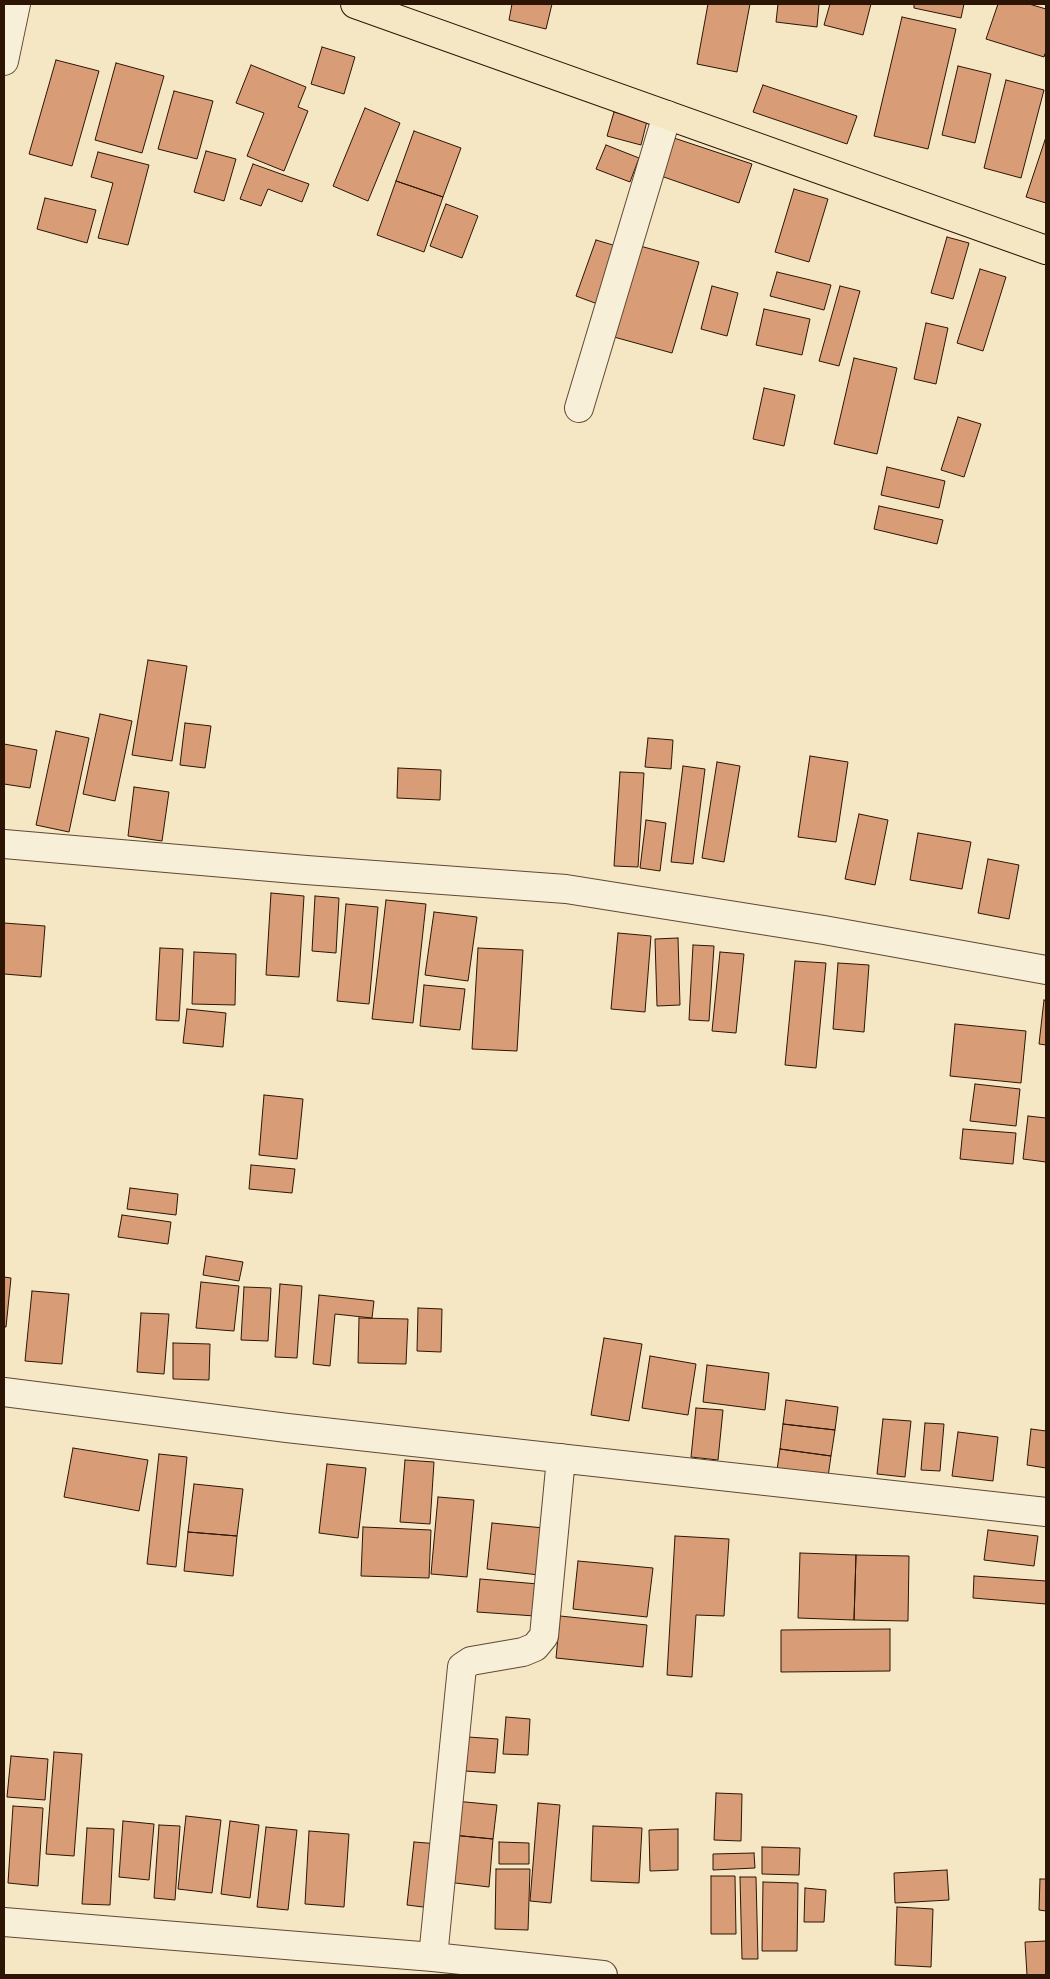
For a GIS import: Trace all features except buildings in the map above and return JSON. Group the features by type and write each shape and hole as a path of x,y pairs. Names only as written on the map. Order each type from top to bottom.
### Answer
{"main road":[{"path":"355,4 1046,250"}],"street":[{"path":"4,61 16,4"},
{"path":"579,408 666,115"},
{"path":"4,844 306,870 566,889 824,930 1046,970"},
{"path":"4,1392 287,1428 1046,1512"},
{"path":"434,1957 462,1668 471,1661 523,1652 535,1647 544,1636 561,1458"},
{"path":"4,1922 434,1957 602,1975"}]}
